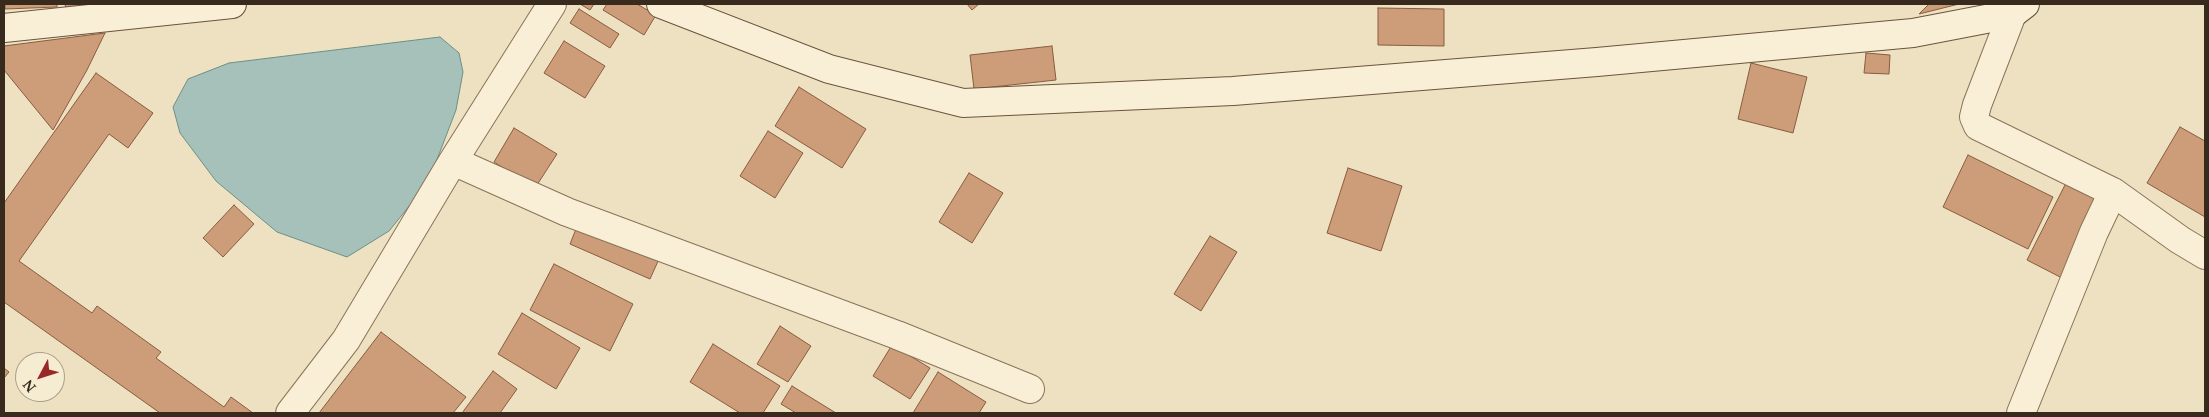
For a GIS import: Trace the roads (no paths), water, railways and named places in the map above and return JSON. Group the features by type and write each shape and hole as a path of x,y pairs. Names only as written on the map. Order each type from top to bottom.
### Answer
{"street":[{"path":"4,28 232,4"},
{"path":"290,413 346,340 453,161 552,4"},
{"path":"661,4 830,69 963,103 1233,91 1597,62 1913,33 2019,9"},
{"path":"2019,9 1977,106 1974,117 1978,126 2113,192 2205,255"},
{"path":"453,161 567,212 897,335 1030,390"},
{"path":"2021,413 2094,232 2113,192"}],"water":[{"path":"440,37 459,53 463,72 456,110 428,183 389,231 347,257 277,232 216,181 180,133 173,107 188,79 229,63"}]}
